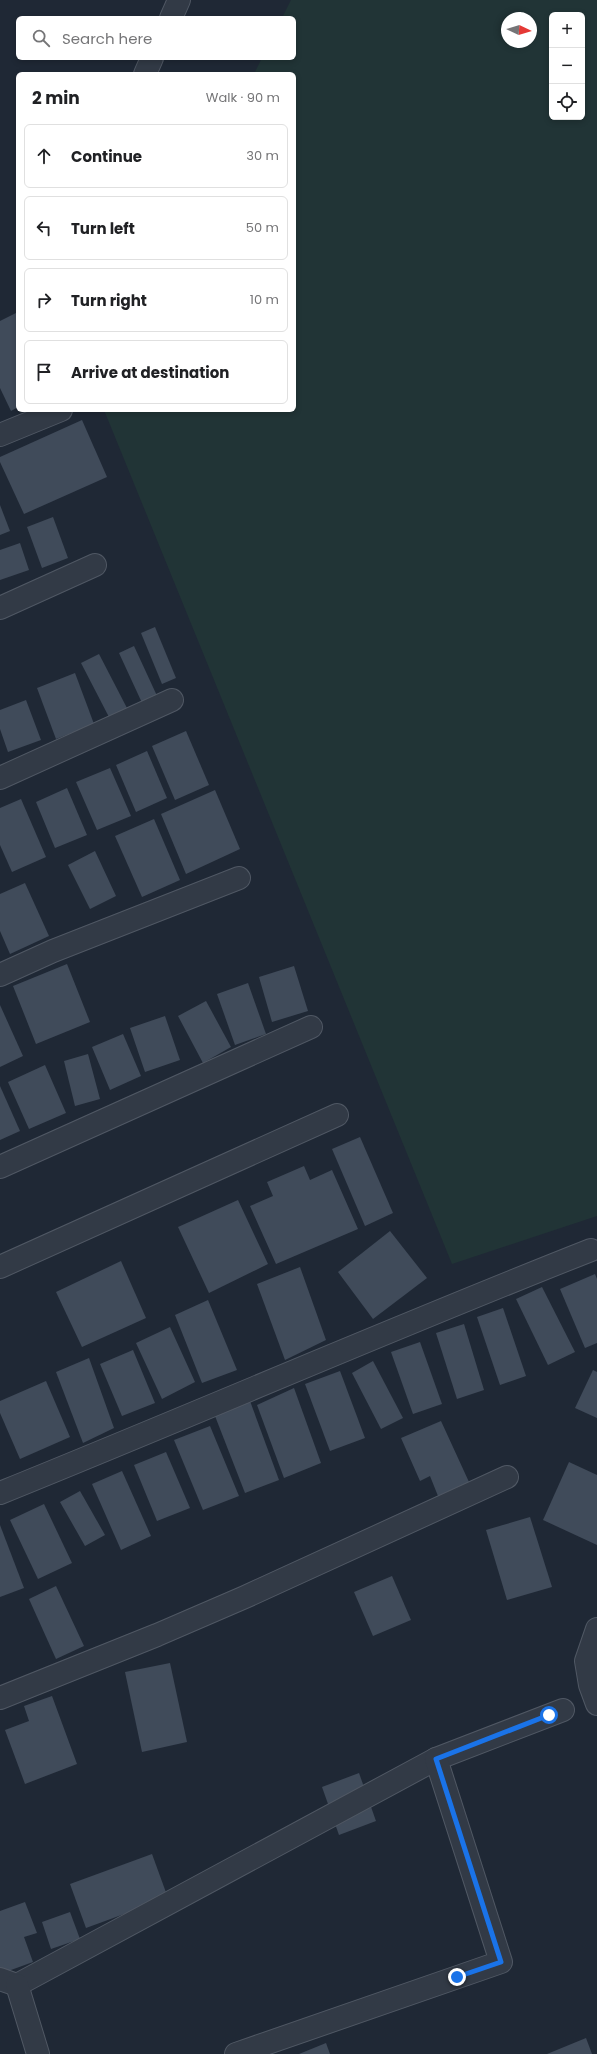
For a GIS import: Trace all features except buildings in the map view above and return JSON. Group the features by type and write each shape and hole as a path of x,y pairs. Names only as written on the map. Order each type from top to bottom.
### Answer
{"street":[{"path":"172,16 179,0"},
{"path":"146,72 151,60"},
{"path":"0,435 56,412"},
{"path":"0,608 95,565"},
{"path":"0,778 172,700"},
{"path":"0,975 53,951 239,878"},
{"path":"0,1167 311,1027"},
{"path":"0,1267 337,1114"},
{"path":"0,1493 186,1418 451,1306 591,1250"},
{"path":"0,1698 157,1635 245,1597 507,1477"},
{"path":"597,1629 586,1661 590,1685 597,1704"},
{"path":"38,2054 9,1982 436,1759 563,1710"},
{"path":"236,2054 501,1962 436,1759"}],"shaded area":[{"path":"291,0 597,0 597,1216 452,1264 105,412 296,412 296,72 255,72 261,60 296,60 296,16 283,16"}],"route":[{"path":"457,1977 501,1962 436,1759 549,1715"}]}
